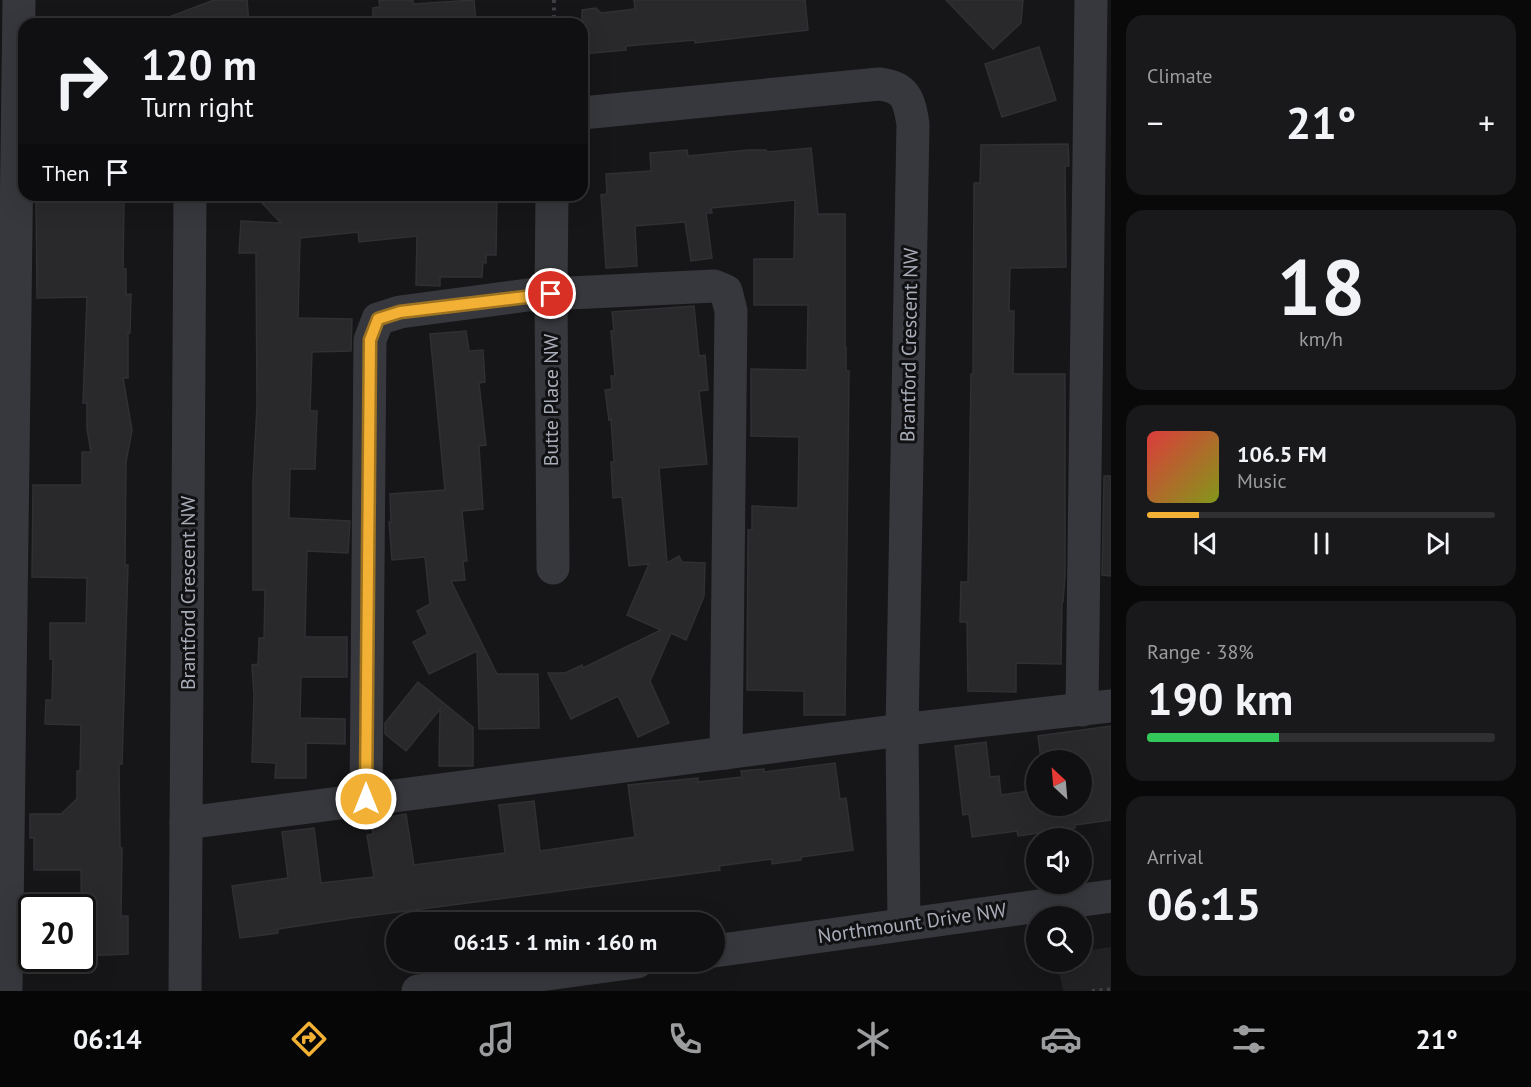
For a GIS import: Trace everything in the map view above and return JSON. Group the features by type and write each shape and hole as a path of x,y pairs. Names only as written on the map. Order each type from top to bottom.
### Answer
{"street":[{"path":"19,0 19,18"},
{"path":"186,824 902,730 1096,708 1091,0"},
{"path":"6,991 18,76"},
{"name":"Brantford Crescent NW","path":"588,112 879,84 893,86 904,93 910,106 913,124 902,730 904,924"},
{"name":"Brantford Crescent NW","path":"185,991 190,201"},
{"name":"Butte Place NW","path":"552,201 553,568"},
{"path":"366,799 370,340 378,319 400,312 551,294 714,286 726,291 731,311 726,753"},
{"name":"Northmount Drive NW","path":"725,949 1111,896"},
{"path":"418,991 561,972"}],"path":[{"path":"554,0 554,18"},
{"path":"1092,991 1111,989"}],"shaded area":[{"path":"1111,947 1111,991 1063,991 1059,972 1092,972 1092,950"}],"building":[{"path":"214,0 247,0 248,18 167,18"},
{"path":"379,0 413,0 413,4 474,0 476,18 373,18 373,8 380,7"},
{"path":"634,0 805,0 808,30 695,43 695,40 626,46 626,50 588,53 588,18 582,18 582,10 596,8 601,13 635,9"},
{"path":"946,0 1023,0 1021,23 993,49"},
{"path":"1039,47 1056,100 1002,117 985,64"},
{"path":"1068,144 1069,166 1065,166 1066,267 1010,268 1009,311 1014,311 1013,374 1065,374 1065,575 1061,664 1016,663 1016,692 968,691 967,622 960,622 961,582 968,582 971,374 973,374 974,183 980,183 981,145"},
{"path":"811,148 818,214 845,214 845,347 846,371 849,371 845,715 804,715 804,691 747,690 748,530 752,530 752,506 798,508 799,437 751,436 751,369 807,370 808,305 754,305 754,259 794,259 795,200 711,208 712,213 706,213 712,258 691,261 685,222 635,226 637,266 606,268 601,195 607,194 606,174 651,171 650,153 687,150 688,156 748,150 766,150 767,152"},
{"path":"36,201 124,201 123,269 126,269 126,295 131,294 128,378 123,378 132,430 126,462 125,565 128,565 122,764 119,764 120,848 122,848 121,916 128,916 128,954 96,955 96,894 81,894 81,870 34,870 34,838 30,838 30,814 61,814 77,799 77,771 80,771 81,725 45,724 46,700 52,700 53,659 50,659 50,623 86,623 87,578 32,577 33,485 82,485 82,452 91,452 87,429 87,403 83,403 87,297 37,298"},
{"path":"282,201 497,201 496,255 486,255 482,277 440,277 440,286 416,285 417,236 359,242 358,232 300,238 298,318 352,319 351,351 312,352 310,411 317,411 315,469 290,469 289,518 350,521 348,553 307,551 305,637 347,637 347,677 301,677 300,718 345,719 345,744 306,743 306,778 275,778 276,763 252,762 254,695 252,665 258,664 259,638 264,638 265,590 253,590 253,481 257,406 256,253 239,253 241,221 281,223 262,203"},
{"path":"694,306 699,356 705,355 708,390 699,391 707,464 659,468 667,563 679,556 682,562 705,563 704,596 686,640 671,633 650,681 669,723 638,737 618,696 571,719 548,673 565,673 582,665 583,668 661,630 627,615 649,564 629,566 622,497 613,498 611,462 614,462 611,419 609,420 605,390 612,389 611,376 615,376 611,331 614,331 612,312"},
{"path":"466,331 469,351 483,350 485,382 479,383 486,445 479,446 483,509 462,511 467,561 463,561 465,580 451,581 497,674 538,674 539,728 479,729 477,651 429,674 413,642 428,634 417,611 430,604 425,557 392,560 389,522 391,523 390,494 445,490 430,334"},
{"path":"1104,476 1111,476 1111,576 1102,575"},
{"path":"418,682 473,727 473,766 439,766 440,709 406,751 385,734 385,723"},
{"path":"1111,726 1111,820 1075,825 1075,828 1026,828 1026,835 1018,836 1017,831 972,837 969,814 963,815 955,746 986,742 990,777 999,776 1001,795 1026,791 1026,816 1092,816 1092,750 1040,750 1038,736"},
{"path":"835,763 840,799 846,798 853,850 801,857 801,860 772,864 772,859 719,866 720,870 386,912 278,929 278,933 240,938 232,886 288,878 282,832 314,828 321,883 374,877 367,835 373,834 371,820 406,814 414,865 505,853 499,805 534,801 540,851 635,837 628,785 698,778 698,782 742,777 741,771 764,769 764,772"}],"route":[{"path":"366,799 370,340 378,319 400,312 551,294"}]}
